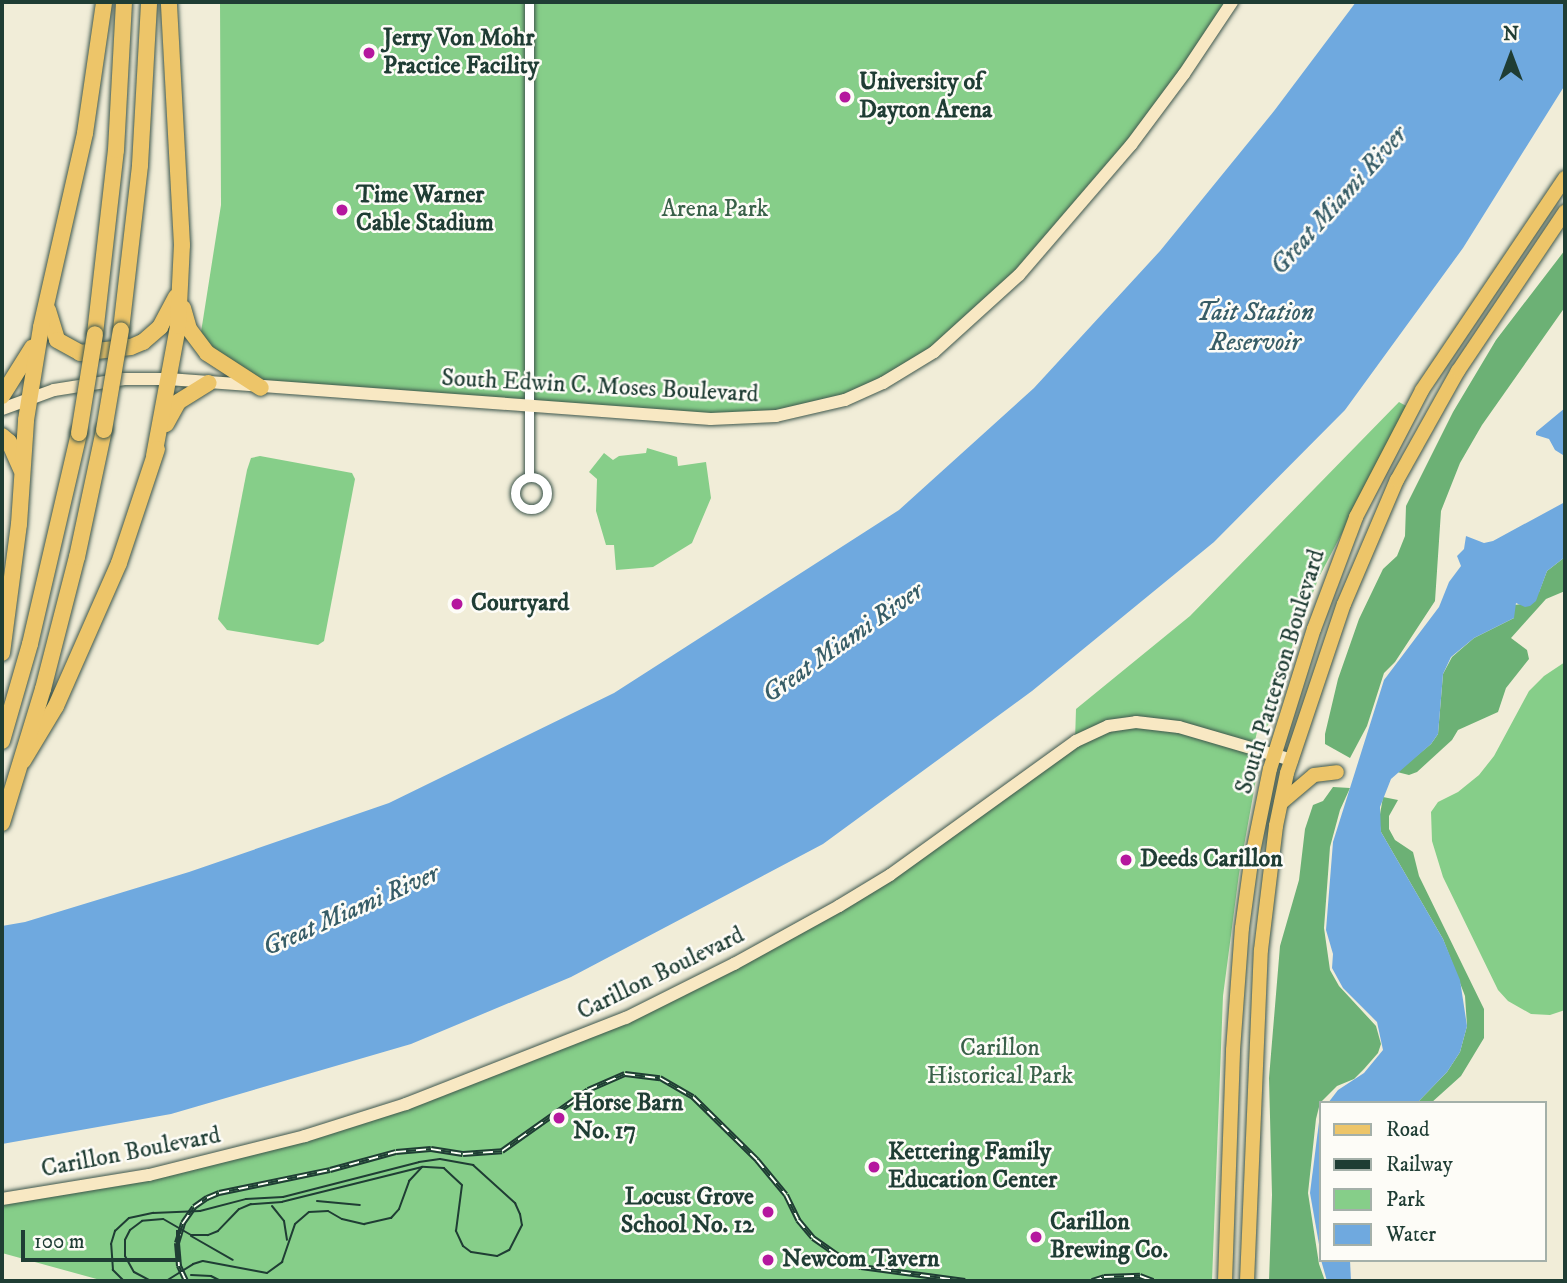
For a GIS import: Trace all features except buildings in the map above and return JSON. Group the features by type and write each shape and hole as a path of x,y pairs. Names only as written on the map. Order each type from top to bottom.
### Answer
{"highway":[{"path":"2,653 23,474 29,397 41,327 85,133 104,2"},
{"path":"2,741 30,644 79,432 96,334 115,162 124,2"},
{"path":"3,819 23,761 77,557 104,429 121,330 140,165 149,2"},
{"path":"154,456 178,326 180,288 181,219 169,2"},
{"path":"47,303 51,326 57,340 80,353 131,347 144,342 160,327 180,288"},
{"path":"180,288 184,315 199,345 225,368 261,388"},
{"path":"2,396 29,355 41,327"},
{"path":"23,761 56,706 119,563 171,411 178,402 209,383"},
{"path":"2,436 9,442 23,474"}],"main road":[{"name":"South Edwin C. Moses Boulevard","path":"2,409 29,397 124,379 168,379 261,388 711,419 776,416 845,400 918,364 981,313 1085,202 1184,74 1232,2"},
{"name":"South Patterson Boulevard","path":"1225,1281 1233,1050 1242,928 1251,862 1275,754 1322,607 1356,517 1422,390 1565,178"},
{"name":"South Patterson Boulevard","path":"1247,1281 1261,950 1281,803 1292,760 1344,604 1397,480 1458,370 1565,212"},
{"name":"Carillon Boulevard","path":"2,1199 161,1172 305,1136 407,1104 626,1018 734,964 839,906 890,875 1076,741 1108,726 1136,722 1158,723 1292,760"},
{"path":"1281,803 1314,775 1337,772"}],"street":[{"path":"529,2 529,476"}],"green space":[{"name":"Arena Park","path":"220,2 1232,2 1184,74 981,313 863,393 742,419 278,389 199,345 221,205"},
{"path":"1565,250 1565,307 1482,425 1460,463 1441,511 1435,601 1395,662 1384,673 1367,726 1350,758 1325,744 1325,734 1338,679 1359,619 1383,569 1397,556 1405,536 1406,506 1453,412 1496,340"},
{"name":"Carillon Historical Park","path":"1399,402 1408,407 1319,577 1292,647 1271,721 1265,729 1257,732 1250,763 1256,779 1239,874 1223,996 1212,1281 104,1281 2,1253 2,1199 47,1192 305,1136 626,1018 839,906 1075,741 1076,709 1190,616"},
{"path":"647,448 677,457 678,466 706,462 711,498 692,543 653,567 616,570 614,545 606,545 596,511 597,479 589,472 604,453 613,460 619,456 646,453"},
{"path":"260,456 352,473 355,479 324,641 318,645 227,630 218,619 247,470 251,458"},
{"path":"1565,557 1565,591 1546,599 1511,638 1527,650 1529,659 1506,688 1498,712 1458,730 1452,740 1417,772 1409,775 1397,772 1431,744 1438,734 1443,674 1452,657 1474,638 1514,618 1514,605 1522,604 1539,592 1547,571"},
{"path":"1565,662 1565,1010 1550,1015 1531,1014 1508,1001 1498,990 1443,877 1432,841 1431,812 1438,802 1458,792 1479,775 1494,756 1529,691 1544,676"},
{"path":"1333,787 1350,788 1340,810 1330,847 1324,928 1330,970 1339,986 1376,1026 1381,1044 1378,1053 1354,1079 1337,1086 1322,1101 1318,1101 1308,1193 1318,1262 1325,1281 1269,1281 1272,1195 1269,1078 1280,946 1299,880 1305,829 1313,805 1323,801"},
{"path":"1383,797 1398,800 1389,816 1389,829 1395,840 1413,852 1419,876 1484,1009 1484,1038 1461,1076 1433,1101 1419,1101 1447,1072 1460,1052 1467,1026 1465,996 1443,939 1381,832 1379,820"}],"water":[{"name":"Tait Station Reservoir","path":"1356,2 1565,2 1565,85 1463,248 1345,410 1214,542 1032,691 823,844 571,977 411,1044 171,1114 2,1144 2,926 25,922 189,872 389,803 614,693 899,510 1034,388 1160,251 1274,111"},
{"path":"1565,408 1563,455 1555,450 1549,439 1536,435 1536,432"},
{"path":"1565,502 1565,557 1547,571 1536,601 1525,607 1516,603 1514,618 1474,638 1451,657 1443,674 1438,734 1431,744 1391,779 1380,807 1381,832 1443,939 1460,980 1467,1026 1460,1052 1447,1072 1419,1101 1330,1101 1338,1090 1364,1073 1383,1050 1377,1022 1343,988 1332,968 1333,954 1326,930 1333,842 1384,680 1439,607 1449,582 1461,566 1457,556 1464,549 1466,536 1484,543 1493,541"},
{"path":"1318,1130 1318,1239 1310,1193"},
{"path":"1322,1262 1350,1262 1351,1281 1327,1281"}],"tram line":[{"path":"124,1281 113,1270 111,1244 115,1231 129,1218 153,1213 200,1211 246,1199 283,1197 440,1159 473,1165 515,1203 522,1225 509,1250 497,1256 471,1252 463,1246 456,1231 462,1185 444,1168 422,1167 282,1202 251,1204 239,1209 218,1231 208,1235 191,1235 163,1219 142,1221 130,1230 125,1240 125,1256 134,1272 151,1281"},
{"path":"166,1281 193,1264 203,1261 267,1273 282,1262 295,1224 309,1212 328,1211 342,1219 364,1224 391,1218 399,1209 409,1181 422,1167"},
{"path":"317,1201 360,1205"},
{"path":"272,1206 284,1221 287,1240"},
{"path":"191,1236 233,1260"},
{"path":"191,1275 211,1276 221,1281"}],"railway":[{"path":"186,1281 179,1266 177,1243 183,1223 194,1207 207,1198 396,1152 431,1149 463,1154 502,1151 588,1090 625,1074 660,1078 693,1097 757,1160 786,1195 798,1220 813,1238 839,1256 861,1267 965,1281"},
{"path":"1092,1281 1104,1277 1140,1276 1153,1281"}],"place":[{"name":"Jerry Von Mohr Practice Facility","path":"369,53"},
{"name":"University of Dayton Arena","path":"845,97"},
{"name":"Time Warner Cable Stadium","path":"342,210"},
{"name":"Courtyard","path":"457,604"},
{"name":"Deeds Carillon","path":"1126,860"},
{"name":"Horse Barn No. 17","path":"559,1118"},
{"name":"Kettering Family Education Center","path":"874,1167"},
{"name":"Locust Grove School No. 12","path":"768,1212"},
{"name":"Carillon Brewing Co.","path":"1036,1237"},
{"name":"Newcom Tavern","path":"768,1260"}],"water label":[{"name":"Great Miami River","path":"1339,201"},
{"name":"Great Miami River","path":"843,643"},
{"name":"Great Miami River","path":"351,911"}]}
